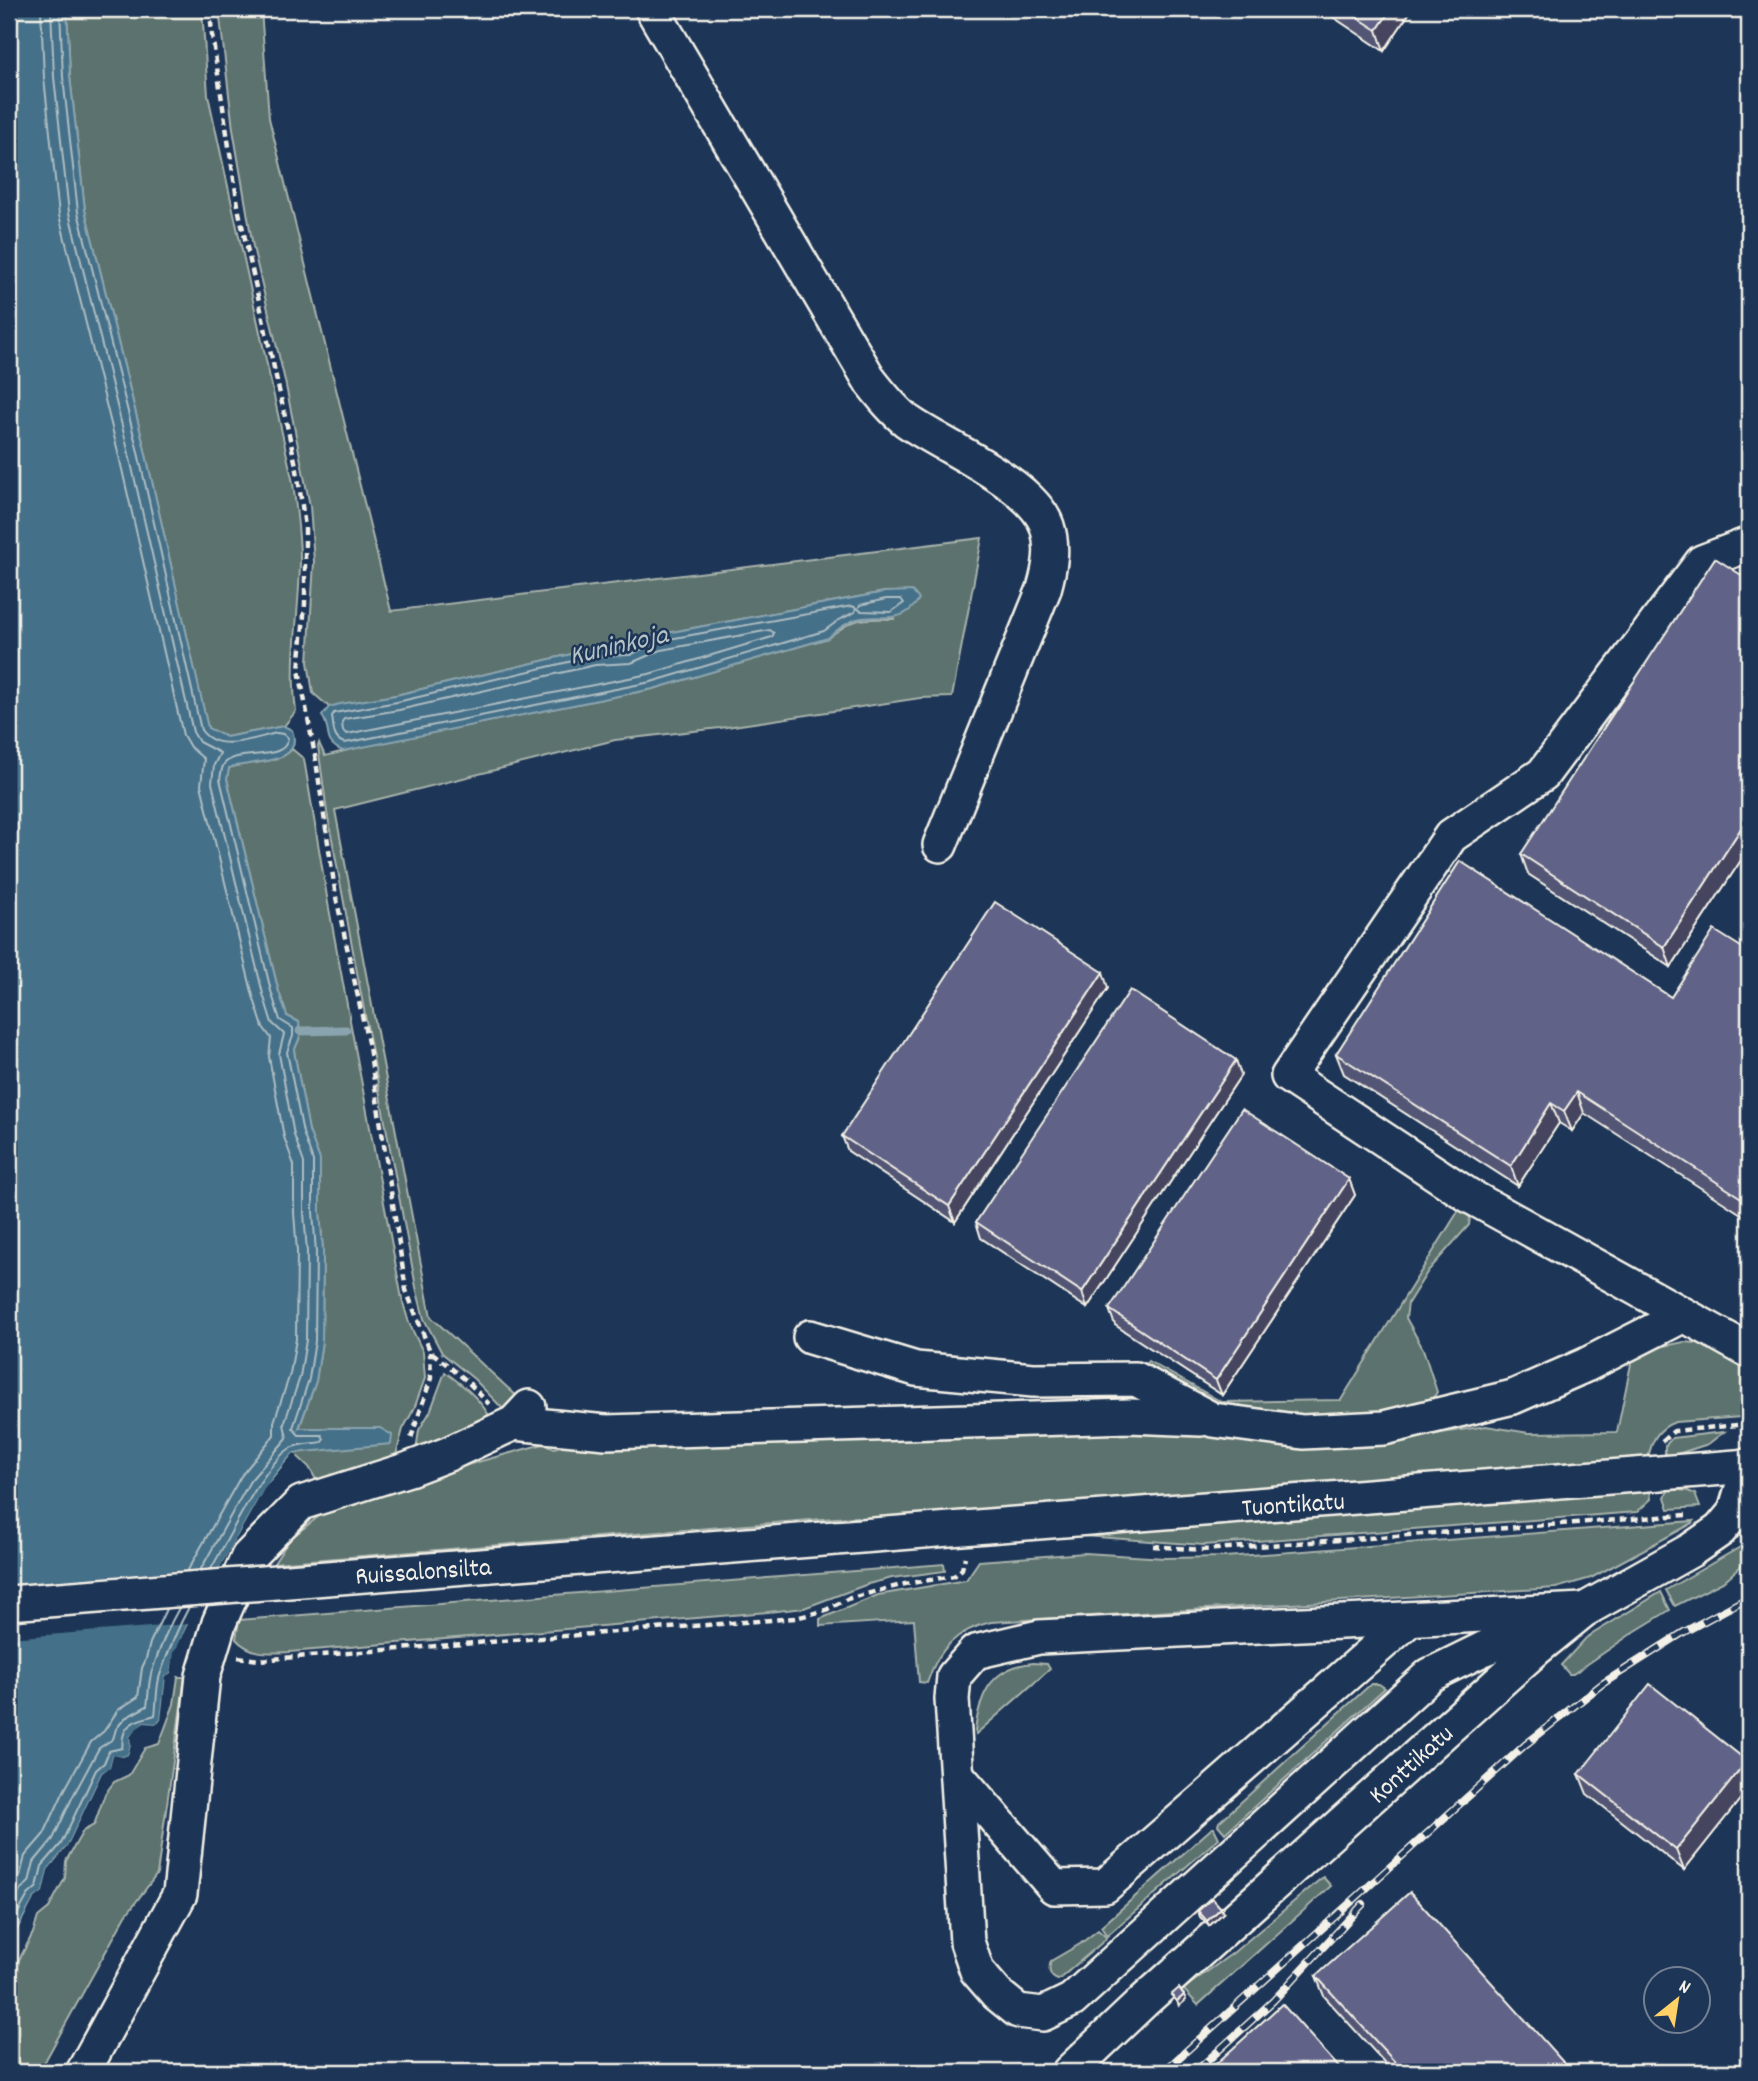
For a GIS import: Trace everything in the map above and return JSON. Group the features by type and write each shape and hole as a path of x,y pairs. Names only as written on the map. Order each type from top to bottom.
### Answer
{"street":[{"path":"652,9 871,382 890,407 907,421 1005,480 1023,494 1046,525 1051,566 1044,589 940,845"},
{"path":"1749,544 1702,562 1543,774 1451,836 1287,1076 1468,1195 1749,1351"},
{"path":"83,2072 180,1894 203,1676 219,1623 248,1557 301,1503 448,1454 522,1415 606,1432 1130,1416 1213,1420 1303,1432 1384,1428 1513,1397 1586,1365 1684,1315"},
{"path":"810,1337 916,1369 1033,1380 1136,1380 1213,1420"},
{"name":"Tuontikatu","path":"836,1538 1749,1466"},
{"name":"Konttikatu","path":"1069,2072 1144,2001 1584,1609 1720,1531 1735,1512 1749,1466"},
{"name":"Ruissalonsilta","path":"9,1603 836,1538"},
{"path":"1584,1609 1483,1649 1430,1675 1072,2000 1043,2014 1018,2011 997,1994 977,1971 967,1942 952,1699 954,1676 975,1652 1039,1637 1584,1609"},
{"path":"957,1775 1055,1887 1105,1886 1410,1619"}],"path":[{"path":"210,9 239,212 297,470 304,527 305,578 299,670 316,761 336,897 369,1046 406,1290 430,1351 430,1378 399,1472"},
{"path":"430,1351 467,1381 500,1415 522,1415"},
{"path":"1659,1444 1674,1431 1749,1424"},
{"path":"1146,1545 1201,1550 1696,1515"},
{"path":"209,1653 258,1660 796,1618 826,1610 847,1599 905,1584 954,1576 962,1569 967,1551"}],"green space":[{"path":"67,9 202,9 208,95 297,511 300,578 294,654 296,711 284,726 226,737 208,729 144,446 85,210 70,76"},
{"path":"219,9 261,9 269,118 391,611 982,538 952,697 920,698 720,728 615,740 335,810 431,1317 522,1401 506,1412 474,1379 442,1353 424,1319 327,812 319,743 325,756 653,689 828,638 858,620 894,619 885,592 656,635 628,648 593,649 396,695 329,707 313,693 308,662 314,562 310,506 285,381 253,247 233,129"},
{"path":"292,749 304,759 402,1299 409,1323 423,1352 425,1378 414,1409 403,1429 395,1459 319,1485 309,1467 294,1453 323,1449 330,1429 299,1429 316,1381 322,1341 320,1160 309,1131 294,1051 300,1037 299,1022 287,1016 278,989 227,779 229,768 279,758"},
{"path":"1459,1210 1470,1217 1469,1225 1428,1271 1408,1303 1406,1318 1423,1349 1437,1392 1429,1404 1350,1420 1235,1412 1139,1374 1148,1361 1222,1402 1341,1400"},
{"path":"1684,1342 1707,1344 1748,1368 1749,1400 1741,1417 1675,1422 1669,1425 1656,1436 1648,1458 861,1520 858,1517 835,1518 274,1563 290,1539 328,1509 416,1479 543,1444 554,1448 576,1442 1062,1427 1410,1438 1486,1426 1529,1433 1617,1432 1632,1359 1645,1350"},
{"path":"445,1372 470,1392 490,1417 416,1451 419,1430 430,1412"},
{"path":"1724,1432 1708,1444 1665,1458 1665,1446 1672,1438"},
{"path":"1669,1489 1695,1494 1700,1507 1669,1509 1665,1497"},
{"path":"1650,1490 1651,1499 1637,1512 1204,1545 1081,1534"},
{"path":"1694,1521 1591,1578 1556,1588 991,1622 968,1630 950,1643 937,1660 927,1683 919,1682 914,1620 820,1626 820,1619 878,1595 966,1580 979,1561 1085,1553 1165,1558 1225,1557"},
{"path":"1749,1542 1749,1559 1723,1582 1675,1606 1666,1590"},
{"path":"944,1564 945,1571 892,1578 804,1608 768,1612 267,1653 247,1648 236,1639 239,1620"},
{"path":"1661,1592 1670,1610 1573,1674 1569,1674 1561,1665 1586,1638"},
{"path":"1033,1663 1047,1664 1050,1669 976,1734 980,1704 990,1684 1007,1670"},
{"path":"178,1677 185,1677 157,1874 126,1915 39,2072 9,2072 9,1979 33,1933 38,1917 49,1908 65,1878 66,1861 83,1831 94,1825 105,1794 114,1782 129,1775 145,1748 159,1744 174,1704"},
{"path":"1371,1684 1379,1684 1385,1688 1225,1833 1218,1825 1219,1822"},
{"path":"1212,1828 1219,1838 1107,1936 1101,1927"},
{"path":"1323,1877 1331,1886 1198,2005 1183,1989 1233,1953"},
{"path":"1098,1930 1106,1937 1105,1940 1058,1980 1051,1975 1051,1961"}],"water":[{"path":"9,9 67,9 70,76 85,210 144,446 208,728 226,737 284,726 292,730 294,742 291,750 284,756 229,768 227,779 278,989 287,1016 299,1022 300,1037 294,1051 309,1131 320,1160 322,1341 316,1381 299,1428 380,1428 392,1435 391,1444 294,1453 273,1478 200,1601 179,1643 171,1673 166,1677 161,1719 157,1724 144,1723 130,1737 128,1755 113,1756 110,1768 102,1773 67,1847 48,1870 43,1892 34,1899 9,1944"},
{"path":"912,591 919,599 912,608 898,616 857,619 828,638 653,689 343,751 332,744 322,716 329,707 340,704 396,695 593,649 628,648 656,635 885,592"}],"pier":[{"path":"294,1453 298,1456 267,1491 189,1629 178,1654 174,1674 170,1678 164,1721 158,1727 145,1727 138,1732 133,1738 131,1757 124,1761 116,1759 113,1769 105,1775 70,1849 51,1871 46,1893 36,1901 9,1947 34,1899 43,1892 48,1870 67,1847 102,1773 110,1767 113,1755 128,1755 130,1737 136,1729 144,1723 157,1724 161,1720 166,1676 171,1673 174,1653 188,1624 9,1638 9,1584 220,1567 264,1489"}],"building":[{"path":"1344,9 1391,9 1377,30"},
{"path":"1715,558 1749,580 1749,816 1664,947 1521,854"},
{"path":"1460,861 1671,997 1714,930 1749,952 1749,1203 1577,1092 1564,1111 1551,1103 1511,1166 1336,1054"},
{"path":"995,902 1103,972 949,1206 842,1136"},
{"path":"1130,990 1236,1060 1082,1292 976,1222"},
{"path":"1242,1109 1349,1179 1216,1380 1109,1309"},
{"path":"1650,1684 1747,1761 1676,1850 1579,1774"},
{"path":"1410,1892 1572,2072 1404,2072 1316,1976"},
{"path":"1212,1898 1221,1908 1207,1921 1198,1911"},
{"path":"1179,1988 1184,1995 1177,2001 1171,1995"},
{"path":"1282,2004 1343,2072 1207,2072"}],"waterway":[{"path":"300,1031 346,1030"}],"railway":[{"path":"1163,2072 1525,1745 1602,1684 1684,1632 1749,1597"},
{"path":"1195,2072 1273,2001 1363,1904"}],"water label":[{"name":"Kuninkoja","path":"618,643"}]}
